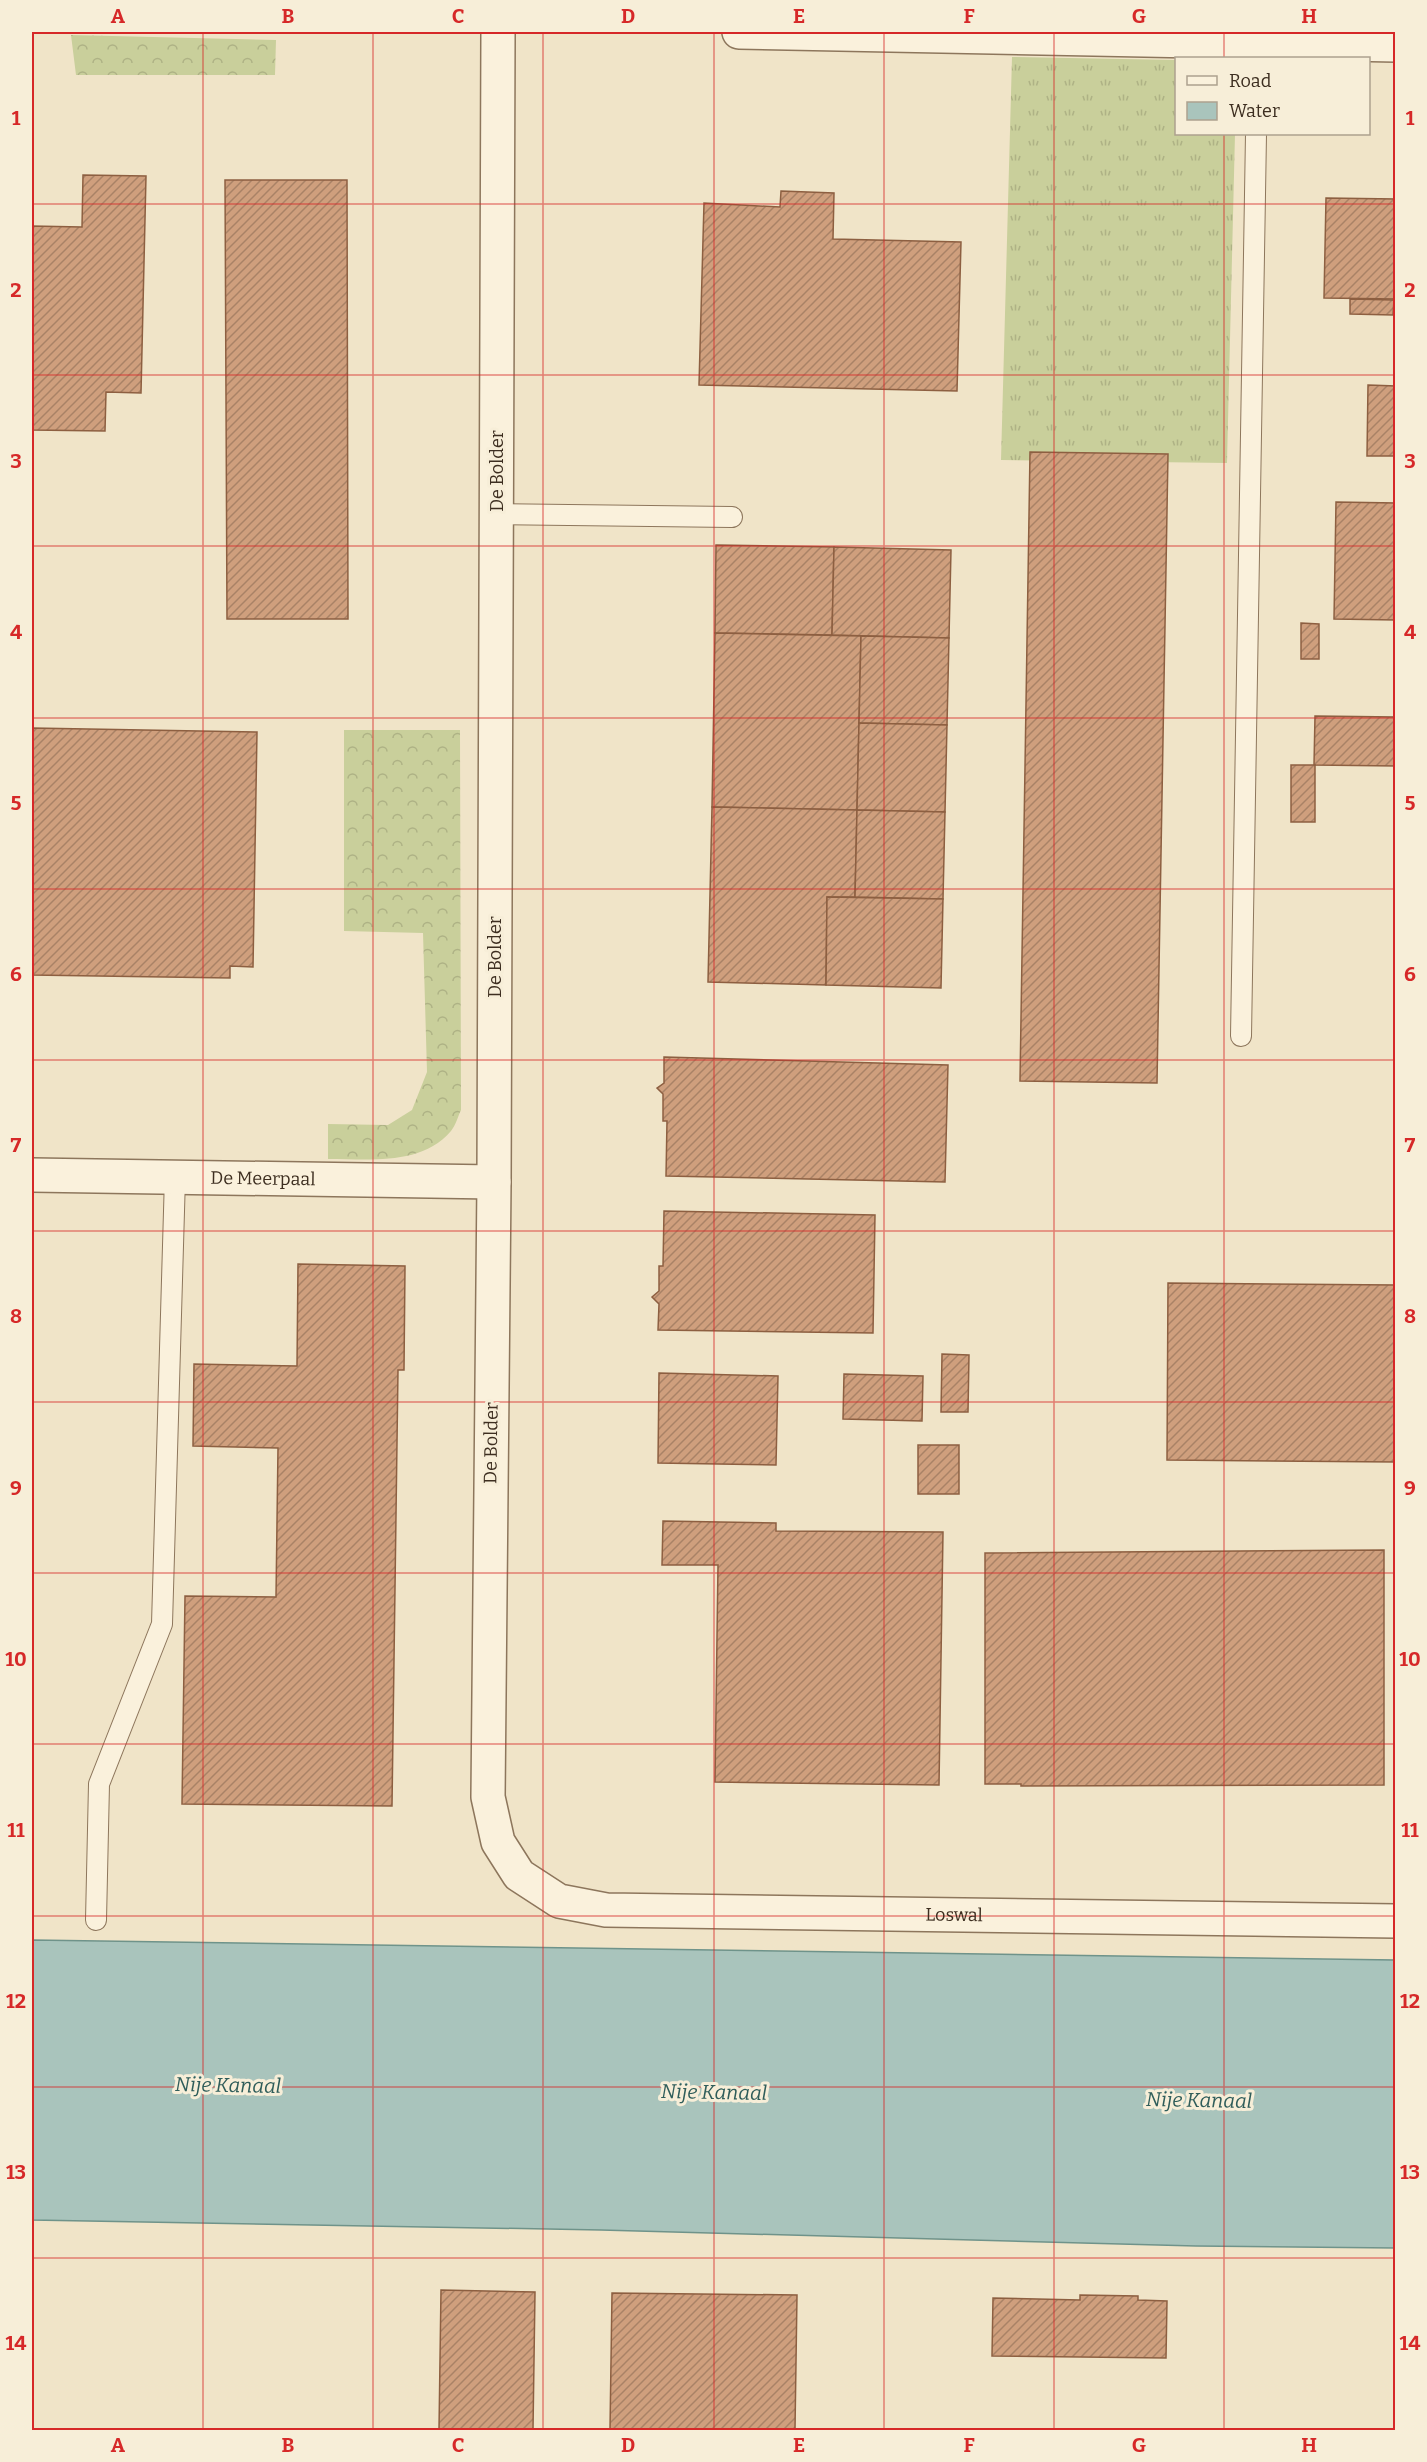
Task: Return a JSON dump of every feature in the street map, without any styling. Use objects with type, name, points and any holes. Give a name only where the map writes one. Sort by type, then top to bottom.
[{"type":"street","name":"De Bolder","points":[[498,32],[494,1182],[488,1797],[498,1842],[519,1875]]},
{"type":"street","points":[[739,32],[1257,50],[1395,45]]},
{"type":"street","name":"De Meerpaal","points":[[32,1175],[494,1182]]},
{"type":"street","name":"Loswal","points":[[519,1875],[559,1901],[606,1910],[1395,1921]]},
{"type":"lane","points":[[1241,1036],[1256,135]]},
{"type":"lane","points":[[496,514],[732,517]]},
{"type":"lane","points":[[96,1920],[99,1784],[162,1624],[175,1177]]},
{"type":"green space","points":[[71,35],[276,40],[275,75],[76,75]]},
{"type":"green space","points":[[1012,57],[1175,60],[1175,135],[1235,135],[1227,463],[1001,460]]},
{"type":"green space","points":[[344,730],[460,730],[461,1110],[453,1129],[439,1142],[425,1150],[394,1158],[328,1159],[328,1124],[388,1125],[412,1110],[427,1072],[423,933],[344,931]]},
{"type":"water","name":"Nije Kanaal","points":[[32,1940],[1395,1960],[1395,2248],[1196,2246],[601,2230],[32,2220]]},
{"type":"building","points":[[83,175],[146,176],[141,393],[106,392],[105,431],[32,430],[32,226],[82,227]]},
{"type":"building","points":[[225,180],[347,180],[348,619],[227,619]]},
{"type":"building","points":[[781,191],[834,193],[833,239],[961,242],[957,391],[699,385],[704,203],[780,207]]},
{"type":"building","points":[[1326,198],[1396,199],[1396,299],[1324,298]]},
{"type":"building","points":[[1350,299],[1394,300],[1393,315],[1350,314]]},
{"type":"building","points":[[1368,385],[1396,386],[1396,456],[1367,456]]},
{"type":"building","points":[[1030,452],[1168,454],[1157,1083],[1020,1081]]},
{"type":"building","points":[[1336,502],[1396,503],[1396,620],[1334,619]]},
{"type":"building","points":[[716,545],[834,547],[832,635],[715,633]]},
{"type":"building","points":[[834,547],[951,550],[949,638],[832,635]]},
{"type":"building","points":[[1301,623],[1319,624],[1319,659],[1301,659]]},
{"type":"building","points":[[715,633],[861,636],[857,810],[712,807]]},
{"type":"building","points":[[861,636],[949,638],[947,725],[859,723]]},
{"type":"building","points":[[1315,716],[1396,717],[1396,766],[1314,765]]},
{"type":"building","points":[[859,723],[947,725],[945,812],[857,810]]},
{"type":"building","points":[[32,728],[257,732],[253,967],[230,966],[230,978],[32,975]]},
{"type":"building","points":[[1291,765],[1315,765],[1315,822],[1291,822]]},
{"type":"building","points":[[712,807],[857,810],[855,897],[827,897],[826,985],[708,982]]},
{"type":"building","points":[[857,810],[945,812],[943,899],[855,897]]},
{"type":"building","points":[[827,897],[943,899],[941,988],[826,985]]},
{"type":"building","points":[[664,1057],[948,1065],[945,1182],[666,1176],[667,1121],[663,1121],[663,1094],[657,1088],[664,1083]]},
{"type":"building","points":[[664,1211],[875,1215],[873,1333],[658,1330],[659,1304],[652,1297],[659,1291],[659,1266],[663,1266]]},
{"type":"building","points":[[298,1264],[405,1266],[404,1370],[398,1370],[392,1806],[182,1804],[185,1596],[276,1597],[278,1448],[193,1446],[194,1364],[297,1366]]},
{"type":"building","points":[[1168,1283],[1396,1285],[1396,1462],[1167,1460]]},
{"type":"building","points":[[942,1354],[969,1355],[968,1412],[941,1412]]},
{"type":"building","points":[[659,1373],[778,1376],[776,1465],[658,1463]]},
{"type":"building","points":[[844,1374],[923,1376],[922,1421],[843,1419]]},
{"type":"building","points":[[918,1445],[959,1445],[959,1494],[918,1494]]},
{"type":"building","points":[[663,1521],[776,1523],[776,1531],[943,1532],[939,1785],[715,1782],[718,1565],[662,1565]]},
{"type":"building","points":[[1384,1550],[1384,1785],[1021,1786],[1021,1784],[985,1784],[985,1553]]},
{"type":"building","points":[[441,2290],[535,2292],[533,2430],[439,2430]]},
{"type":"building","points":[[612,2293],[797,2295],[795,2430],[610,2430]]},
{"type":"building","points":[[1080,2295],[1138,2296],[1138,2300],[1167,2301],[1166,2358],[992,2356],[993,2298],[1080,2300]]}]
